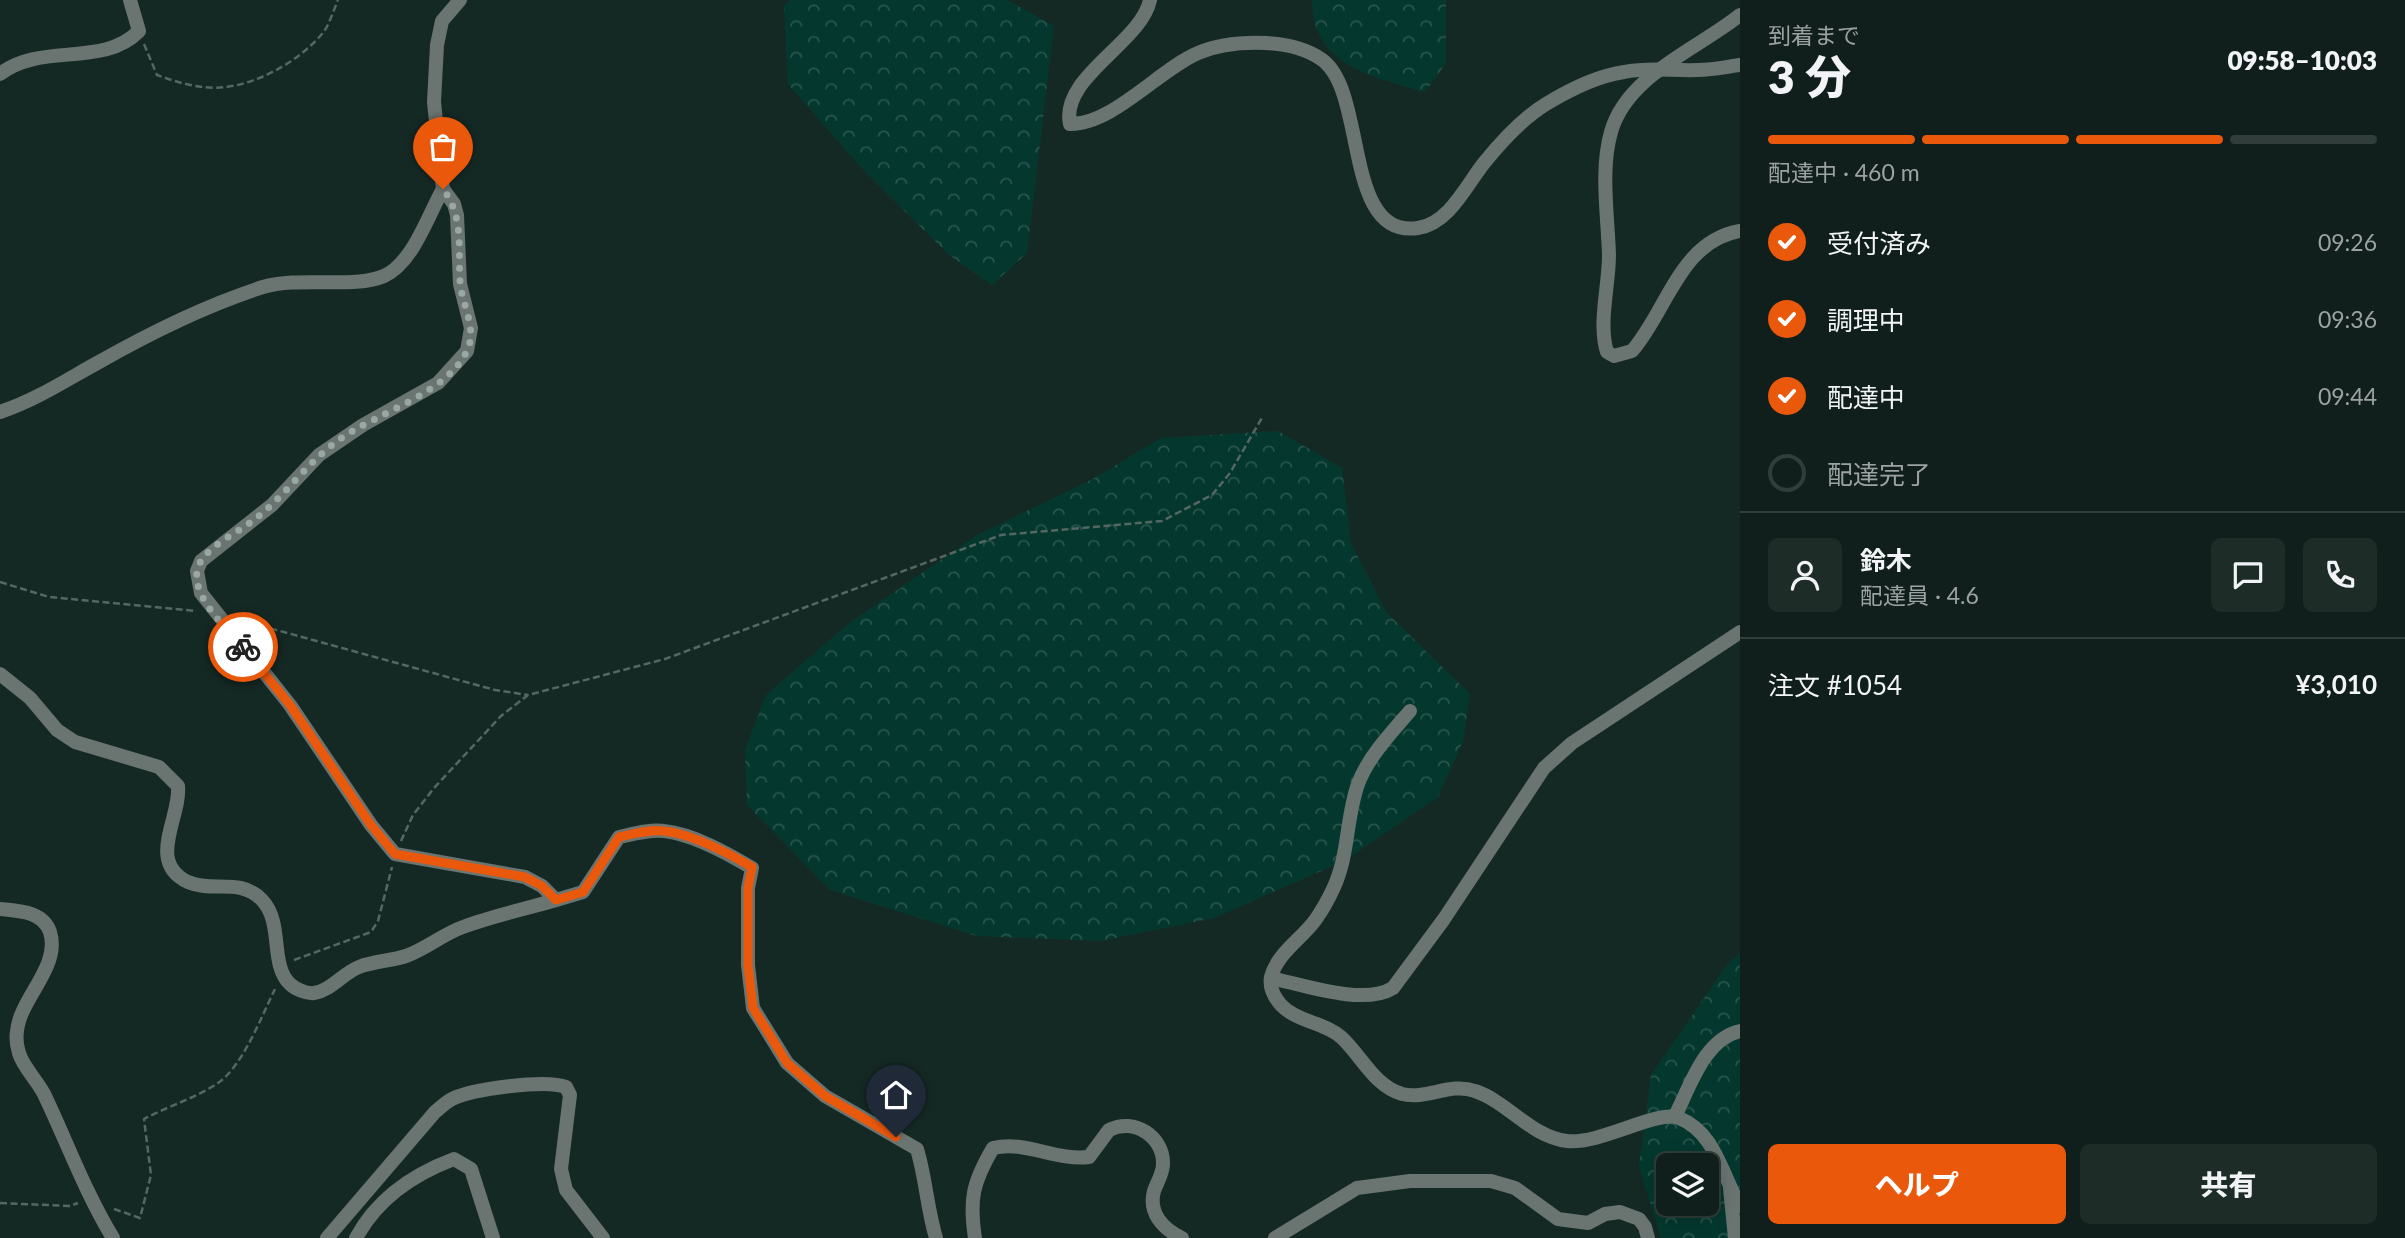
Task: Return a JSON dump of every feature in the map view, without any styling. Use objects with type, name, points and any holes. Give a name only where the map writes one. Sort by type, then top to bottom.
[{"type":"street","points":[[0,74],[31,58],[126,45],[139,31],[131,0]]},
{"type":"street","points":[[460,0],[442,21],[437,45],[434,102],[443,189],[454,204],[457,215],[460,284],[471,328],[467,351],[438,383],[363,425],[319,456],[272,505],[215,547],[201,561],[197,571],[201,593],[214,613],[290,705],[371,825],[395,854],[525,877],[542,886],[556,900]]},
{"type":"street","points":[[1150,0],[1142,21],[1095,68],[1073,99],[1068,113],[1070,124],[1083,124],[1132,97],[1196,54],[1217,47],[1247,42],[1278,44],[1304,50],[1334,69],[1345,92],[1360,171],[1371,200],[1396,227],[1406,230],[1423,228],[1442,216],[1462,195],[1485,162],[1544,105],[1601,77],[1626,71],[1702,71],[1740,65]]},
{"type":"street","points":[[1740,15],[1661,70],[1623,106],[1610,135],[1604,344],[1607,352],[1614,356],[1632,351],[1690,260],[1715,238],[1740,231]]},
{"type":"street","points":[[0,412],[44,394],[163,328],[264,287],[291,281],[365,280],[382,277],[393,270],[408,252],[443,189]]},
{"type":"street","points":[[1271,978],[1357,996],[1384,994],[1393,988],[1444,919],[1544,768],[1572,743],[1740,632]]},
{"type":"street","points":[[0,674],[30,698],[57,730],[75,742],[159,767],[178,786],[180,803],[165,844],[170,865],[186,881],[204,887],[227,884],[247,889],[263,901],[274,921],[282,975],[292,987],[311,994],[327,989],[359,967],[406,956],[461,927],[583,892],[619,837],[664,831],[732,855],[752,867],[748,888],[748,965],[753,1008],[787,1063],[816,1088],[917,1149],[924,1172],[927,1210],[936,1238]]},
{"type":"street","points":[[1410,711],[1375,754],[1358,786],[1345,857],[1316,920],[1278,961],[1271,978],[1272,995],[1284,1008],[1330,1028],[1343,1038],[1373,1074],[1391,1089],[1404,1094],[1461,1087],[1477,1092],[1551,1138],[1568,1141],[1604,1138],[1656,1119],[1675,1116],[1693,1124],[1703,1134],[1740,1206]]},
{"type":"street","points":[[0,909],[29,912],[50,931],[49,960],[19,1016],[16,1035],[19,1053],[42,1090],[90,1200],[113,1238]]},
{"type":"street","points":[[1675,1116],[1704,1058],[1721,1040],[1740,1031]]},
{"type":"street","points":[[327,1238],[435,1112],[453,1098],[517,1085],[555,1082],[566,1087],[570,1095],[561,1169],[566,1190],[603,1238]]},
{"type":"street","points":[[975,1238],[970,1206],[983,1166],[993,1148],[1010,1144],[1056,1157],[1089,1157],[1110,1129],[1130,1125],[1150,1134],[1160,1150],[1163,1164],[1154,1192],[1157,1219],[1169,1232],[1182,1238]]},
{"type":"street","points":[[356,1238],[366,1220],[410,1179],[454,1160],[471,1169],[493,1238]]},
{"type":"street","points":[[1275,1238],[1357,1188],[1410,1181],[1469,1179],[1515,1188],[1558,1219],[1588,1223],[1605,1214],[1628,1214],[1646,1227],[1648,1238]]},
{"type":"street","points":[[1730,1188],[1735,1238]]},
{"type":"path","points":[[139,31],[157,75],[186,85],[226,87],[253,80],[300,54],[325,30],[338,0]]},
{"type":"path","points":[[0,1203],[70,1206],[90,1200],[140,1219],[151,1175],[144,1119],[226,1077],[246,1047],[282,975],[297,957],[371,932],[378,921],[395,854],[413,815],[434,788],[501,716],[528,695],[665,659],[1001,535],[1162,521],[1212,495],[1230,473],[1263,416]]},
{"type":"path","points":[[0,582],[49,597],[214,613]]},
{"type":"path","points":[[240,620],[495,690],[528,695]]},
{"type":"green space","points":[[790,0],[1007,0],[1054,26],[1027,253],[992,285],[949,255],[866,173],[788,84],[784,6]]},
{"type":"green space","points":[[1312,0],[1446,0],[1446,63],[1425,92],[1367,74],[1334,54],[1322,40],[1315,22]]},
{"type":"green space","points":[[1278,431],[1342,468],[1351,543],[1386,612],[1470,694],[1463,741],[1438,797],[1344,861],[1214,918],[1100,941],[977,936],[830,890],[747,805],[745,750],[766,695],[848,624],[977,535],[1091,480],[1161,438]]},
{"type":"green space","points":[[1740,954],[1740,1238],[1661,1238],[1639,1166],[1651,1075],[1727,965]]},
{"type":"way so far","points":[[243,647],[201,593],[197,571],[201,561],[215,547],[272,505],[319,456],[363,425],[438,383],[467,351],[471,328],[460,284],[457,215],[454,204],[443,189]]},
{"type":"route","points":[[243,647],[290,705],[371,825],[395,854],[424,856],[525,877],[542,886],[556,900],[583,892],[619,837],[642,832],[664,831],[732,855],[752,867],[748,888],[748,965],[753,1008],[787,1063],[825,1096],[896,1137]]}]
